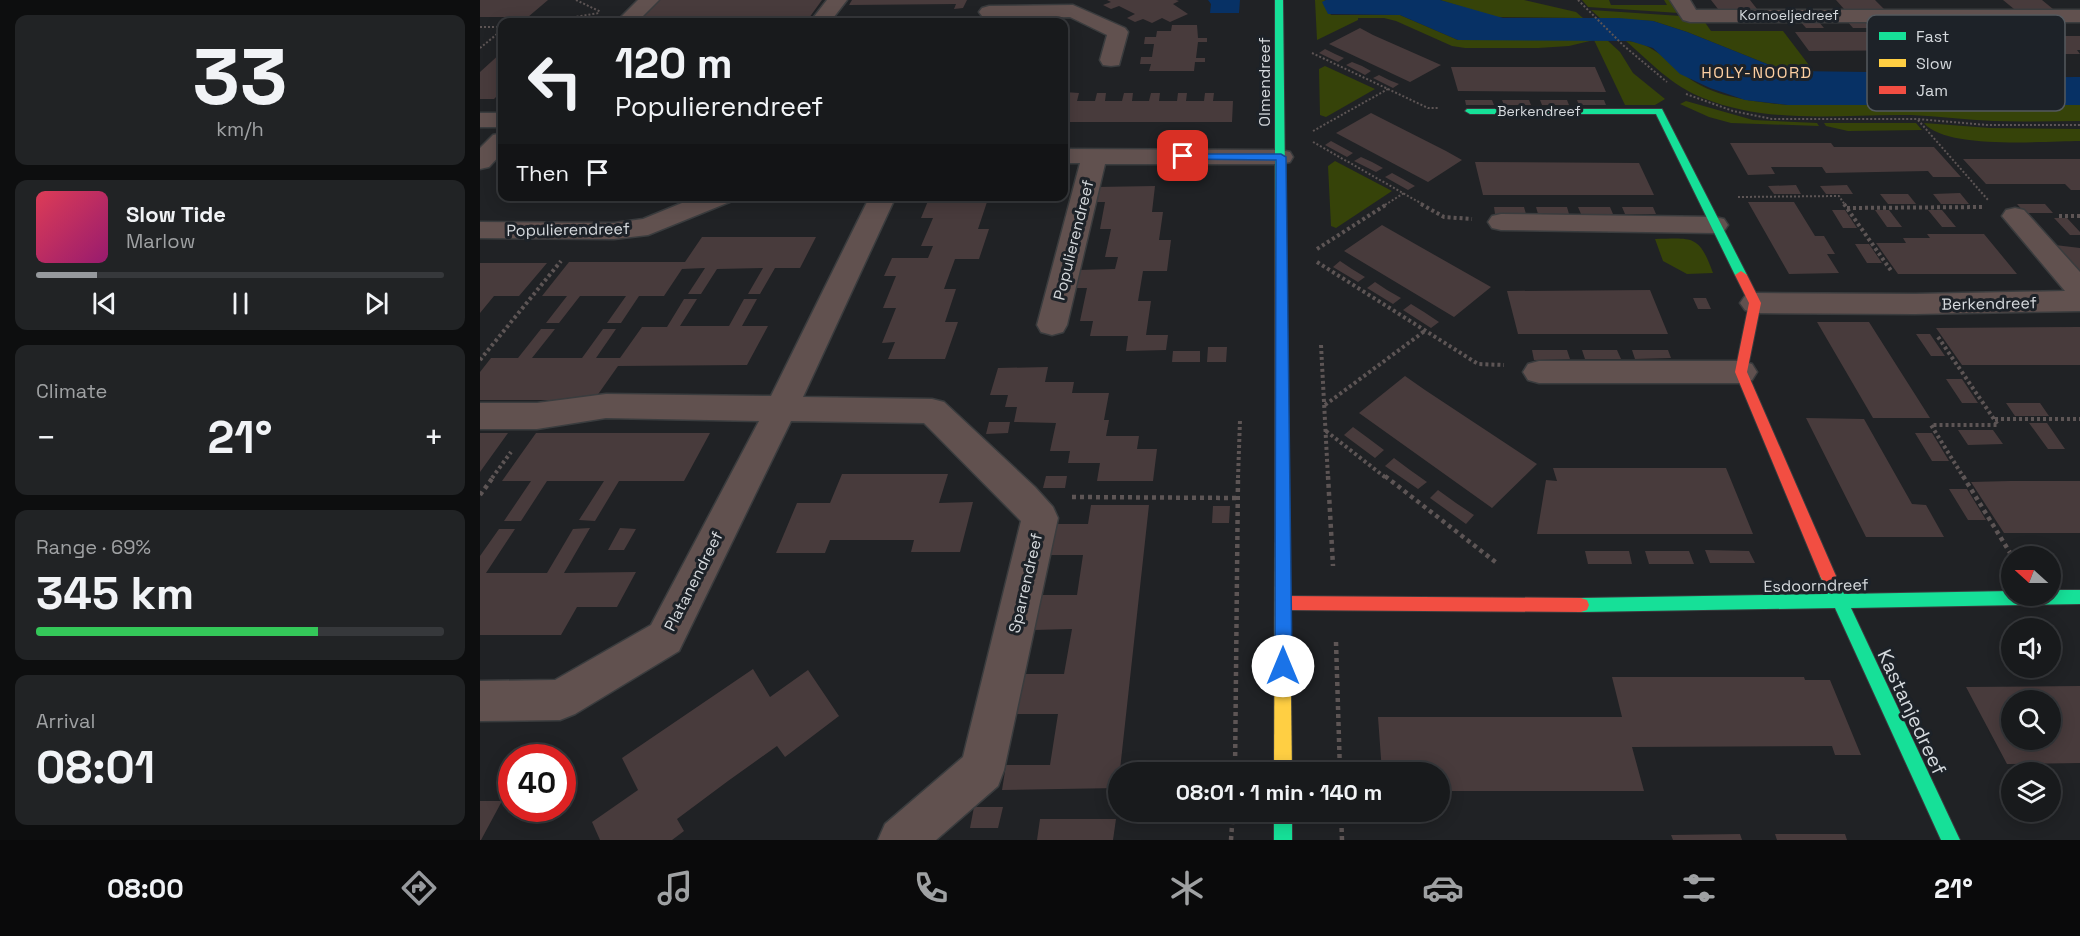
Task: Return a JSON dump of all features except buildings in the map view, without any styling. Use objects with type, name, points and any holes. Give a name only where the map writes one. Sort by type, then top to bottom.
[{"type":"street","points":[[630,18],[649,0]]},
{"type":"street","points":[[823,18],[837,0]]},
{"type":"street","name":"Kornoeljedreef","points":[[1680,0],[1690,16],[1867,15]]},
{"type":"street","points":[[1891,0],[1906,15]]},
{"type":"street","points":[[1986,0],[2004,15]]},
{"type":"street","name":"Olmendreef","points":[[1280,1],[1283,762]]},
{"type":"street","points":[[987,12],[1073,11],[1118,32],[1111,60]]},
{"type":"street","name":"Kornoeljedreef","points":[[1906,15],[2004,15]]},
{"type":"street","name":"Kornoeljedreef","points":[[2065,16],[2080,16]]},
{"type":"street","name":"Berkendreef","points":[[1470,111],[1659,111],[1755,303],[1915,304],[2080,301]]},
{"type":"street","points":[[480,120],[498,120]]},
{"type":"street","points":[[480,162],[498,144]]},
{"type":"street","name":"Populierendreef","points":[[1068,156],[1281,157]]},
{"type":"street","name":"Populierendreef","points":[[1052,325],[1094,156]]},
{"type":"street","name":"Populierendreef","points":[[480,230],[614,231],[648,227],[711,201]]},
{"type":"street","name":"Platanendreef","points":[[480,701],[560,700],[665,638],[781,409],[882,201]]},
{"type":"street","points":[[2005,211],[2080,290]]},
{"type":"street","points":[[1501,222],[1715,225]]},
{"type":"street","points":[[1755,303],[1741,372],[1838,601]]},
{"type":"street","points":[[1539,372],[1741,372]]},
{"type":"street","points":[[480,416],[537,416],[606,406],[781,409]]},
{"type":"street","name":"Sparrendreef","points":[[781,409],[932,411],[1022,497],[1040,518],[982,770],[901,840]]},
{"type":"street","name":"Esdoorndreef","points":[[1284,603],[1552,606],[2080,597]]},
{"type":"street","name":"Kastanjedreef","points":[[1838,601],[1950,840]]},
{"type":"street","points":[[1283,822],[1283,840]]},
{"type":"path","points":[[567,18],[601,12],[576,0]]},
{"type":"path","points":[[1578,0],[1624,46],[1674,87]]},
{"type":"path","points":[[480,27],[498,28]]},
{"type":"path","points":[[480,48],[498,32]]},
{"type":"path","points":[[1306,50],[1428,108],[1461,108],[1470,111]]},
{"type":"path","points":[[1310,132],[1388,89]]},
{"type":"path","points":[[1682,92],[1716,106],[1772,119],[1917,119],[1987,125],[2080,125]]},
{"type":"path","points":[[1917,119],[2005,211]]},
{"type":"path","points":[[1310,140],[1444,217],[1501,222]]},
{"type":"path","points":[[1316,250],[1404,193]]},
{"type":"path","points":[[1701,197],[1839,196],[1998,424],[1931,425],[2006,546]]},
{"type":"path","points":[[1847,207],[2005,211]]},
{"type":"path","points":[[480,360],[587,230]]},
{"type":"path","points":[[1316,262],[1478,364],[1519,365],[1539,372]]},
{"type":"path","points":[[1324,405],[1426,330]]},
{"type":"path","points":[[480,495],[537,416]]},
{"type":"path","points":[[1994,418],[2080,419]]},
{"type":"path","points":[[1326,430],[1505,569]]},
{"type":"path","points":[[1022,497],[1237,498]]},
{"type":"path","points":[[1335,604],[1340,762]]},
{"type":"path","points":[[1231,840],[1232,822]]},
{"type":"path","points":[[1341,822],[1342,840]]},
{"type":"green space","points":[[1315,0],[1326,0],[1324,1],[1331,15],[1400,15],[1458,40],[1594,40],[1569,46],[1538,48],[1465,48],[1452,46],[1396,21],[1384,18],[1358,18],[1317,40]]},
{"type":"green space","points":[[1440,0],[1524,0],[1576,12],[1583,18],[1495,17]]},
{"type":"green space","points":[[1582,0],[1609,0],[1611,5],[1667,5],[1664,0],[1671,0],[1679,13],[1588,7]]},
{"type":"green space","points":[[1591,10],[1681,16],[1684,21],[1704,21],[1711,31],[1783,31],[1815,73],[1772,66],[1653,21],[1601,19]]},
{"type":"green space","points":[[1594,40],[1607,40],[1620,52],[1633,73],[1665,99],[1655,105],[1625,105]]},
{"type":"green space","points":[[1626,41],[1636,42],[1654,50],[1703,87],[1751,101],[1788,105],[1867,105],[1867,111],[2065,111],[2065,105],[2080,105],[2080,121],[1993,121],[1911,115],[1779,115],[1754,112],[1703,98],[1681,87]]},
{"type":"green space","points":[[1325,66],[1375,89],[1326,117],[1320,115],[1319,69]]},
{"type":"green space","points":[[1686,101],[1753,120],[1817,123],[1819,126],[1731,123],[1709,117],[1680,104]]},
{"type":"green space","points":[[1824,123],[1916,123],[1922,130],[1848,131],[1826,126]]},
{"type":"green space","points":[[1924,123],[1990,128],[2080,129],[2080,141],[1974,141],[1936,132]]},
{"type":"green space","points":[[1335,161],[1392,191],[1336,228],[1331,226],[1328,166]]},
{"type":"green space","points":[[1655,239],[1693,241],[1704,252],[1713,273],[1687,274],[1663,261]]},
{"type":"water","points":[[1208,0],[1240,0],[1239,13],[1210,13],[1211,4]]},
{"type":"water","points":[[1326,0],[1440,0],[1503,18],[1619,18],[1653,21],[1772,66],[1796,71],[1867,72],[1867,105],[1788,105],[1745,100],[1710,88],[1680,74],[1653,48],[1630,41],[1458,40],[1400,15],[1328,14],[1322,2]]},
{"type":"water","points":[[2065,77],[2080,77],[2080,105],[2065,105]]},
{"type":"traffic: fast","points":[[1279,0],[1282,535]]},
{"type":"traffic: fast","points":[[1470,111],[1659,111],[1741,275]]},
{"type":"traffic: fast","points":[[1828,576],[1951,840]]},
{"type":"traffic: fast","points":[[1581,605],[2080,597]]},
{"type":"traffic: fast","points":[[1283,822],[1283,840]]},
{"type":"traffic: slow","points":[[1282,535],[1283,762]]},
{"type":"traffic: jam","points":[[1741,275],[1755,303],[1741,372],[1828,576]]},
{"type":"traffic: jam","points":[[1284,603],[1581,605]]},
{"type":"district","name":"HOLY-NOORD","points":[[1757,72]]},
{"type":"route","points":[[1183,156],[1281,157],[1283,666]]}]
